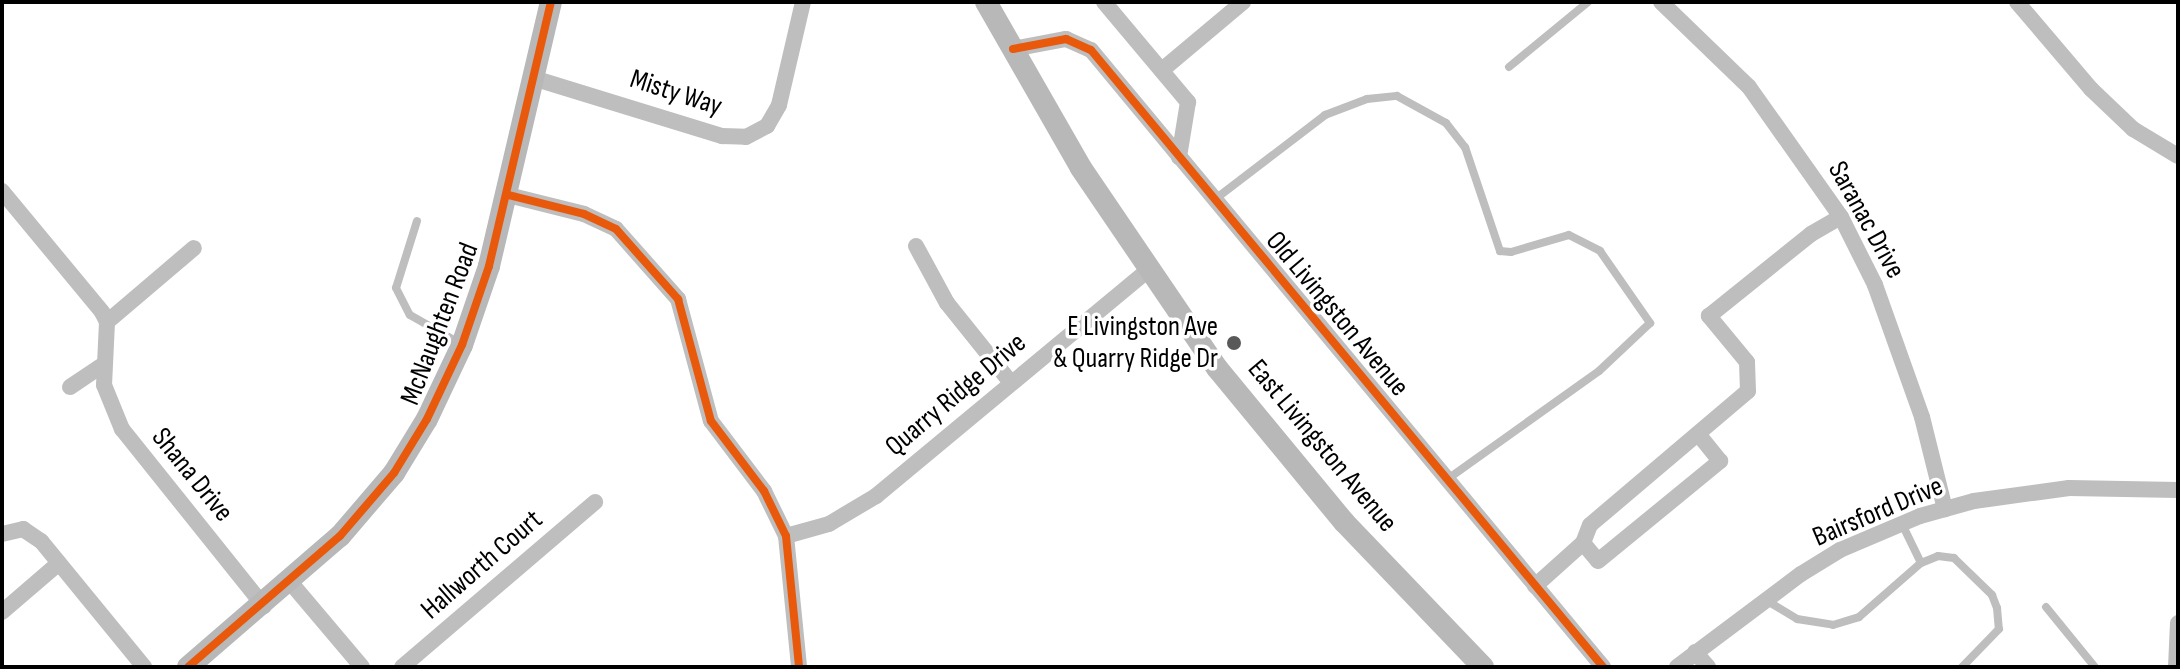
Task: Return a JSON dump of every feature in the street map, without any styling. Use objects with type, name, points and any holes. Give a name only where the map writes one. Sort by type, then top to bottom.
[{"type":"main road","name":"McNaughten Road","points":[[188,667],[291,583],[340,536],[394,473],[427,419],[462,345],[508,195],[551,2]]},
{"type":"main road","name":"East Livingston Avenue","points":[[986,2],[1147,271],[1282,450],[1483,667]]},
{"type":"street","name":"Misty Way","points":[[533,78],[722,136],[746,137],[767,126],[779,105],[803,2]]},
{"type":"street","points":[[1104,2],[1188,102],[1179,157]]},
{"type":"street","points":[[1162,70],[1243,2]]},
{"type":"street","name":"Saranac Drive","points":[[1661,2],[1749,87],[1841,217],[1875,285],[1922,417],[1945,509]]},
{"type":"street","points":[[2017,2],[2107,105],[2178,156]]},
{"type":"street","name":"Old Livingston Avenue","points":[[1013,49],[1066,39],[1084,44],[1603,667]]},
{"type":"street","points":[[2,191],[107,322],[194,248]]},
{"type":"street","points":[[508,195],[600,220],[652,264],[684,311],[696,377],[711,421],[764,491],[786,536],[799,667]]},
{"type":"street","points":[[1535,586],[1583,543],[1590,525],[1748,391],[1747,362],[1709,316],[1811,234],[1841,217]]},
{"type":"street","points":[[916,246],[947,303],[1011,383]]},
{"type":"street","name":"Quarry Ridge Drive","points":[[786,536],[854,512],[1147,271]]},
{"type":"street","name":"Shana Drive","points":[[107,322],[101,366],[109,403],[122,429],[264,606]]},
{"type":"street","points":[[70,387],[101,366]]},
{"type":"street","points":[[1583,543],[1598,561],[1720,461],[1698,434]]},
{"type":"street","name":"Bairsford Drive","points":[[1677,667],[1763,599],[1840,550],[1902,524],[1945,509],[2069,488],[2178,490]]},
{"type":"street","name":"Hallworth Court","points":[[402,667],[595,502]]},
{"type":"street","points":[[2,534],[23,529],[59,563],[144,667]]},
{"type":"street","points":[[2,612],[59,563]]},
{"type":"street","points":[[291,583],[362,667]]},
{"type":"street","points":[[2176,667],[2178,623]]},
{"type":"street","points":[[1695,652],[1708,667]]},
{"type":"lane","points":[[1509,67],[1588,2]]},
{"type":"lane","points":[[1214,200],[1325,115],[1367,99],[1397,96],[1446,123],[1465,147],[1500,251],[1569,235],[1600,251],[1650,323],[1599,371],[1446,480]]},
{"type":"lane","points":[[417,221],[396,288],[410,315],[462,345]]},
{"type":"lane","points":[[1902,524],[1921,563]]},
{"type":"lane","points":[[1763,599],[1797,619],[1833,625],[1859,617],[1921,563],[1938,556],[1961,562],[1992,595],[2001,618],[1990,643],[1962,667]]},
{"type":"lane","points":[[2046,607],[2095,667]]},
{"type":"cycle path","points":[[188,667],[340,536],[394,473],[427,419],[462,345],[489,266],[551,2]]},
{"type":"cycle path","points":[[1013,49],[1066,39],[1091,50],[1603,667]]},
{"type":"cycle path","points":[[508,195],[584,214],[616,229],[678,299],[711,421],[764,491],[786,536],[799,667]]},
{"type":"place","name":"E Livingston Ave & Quarry Ridge Dr","points":[[1234,343]]}]
